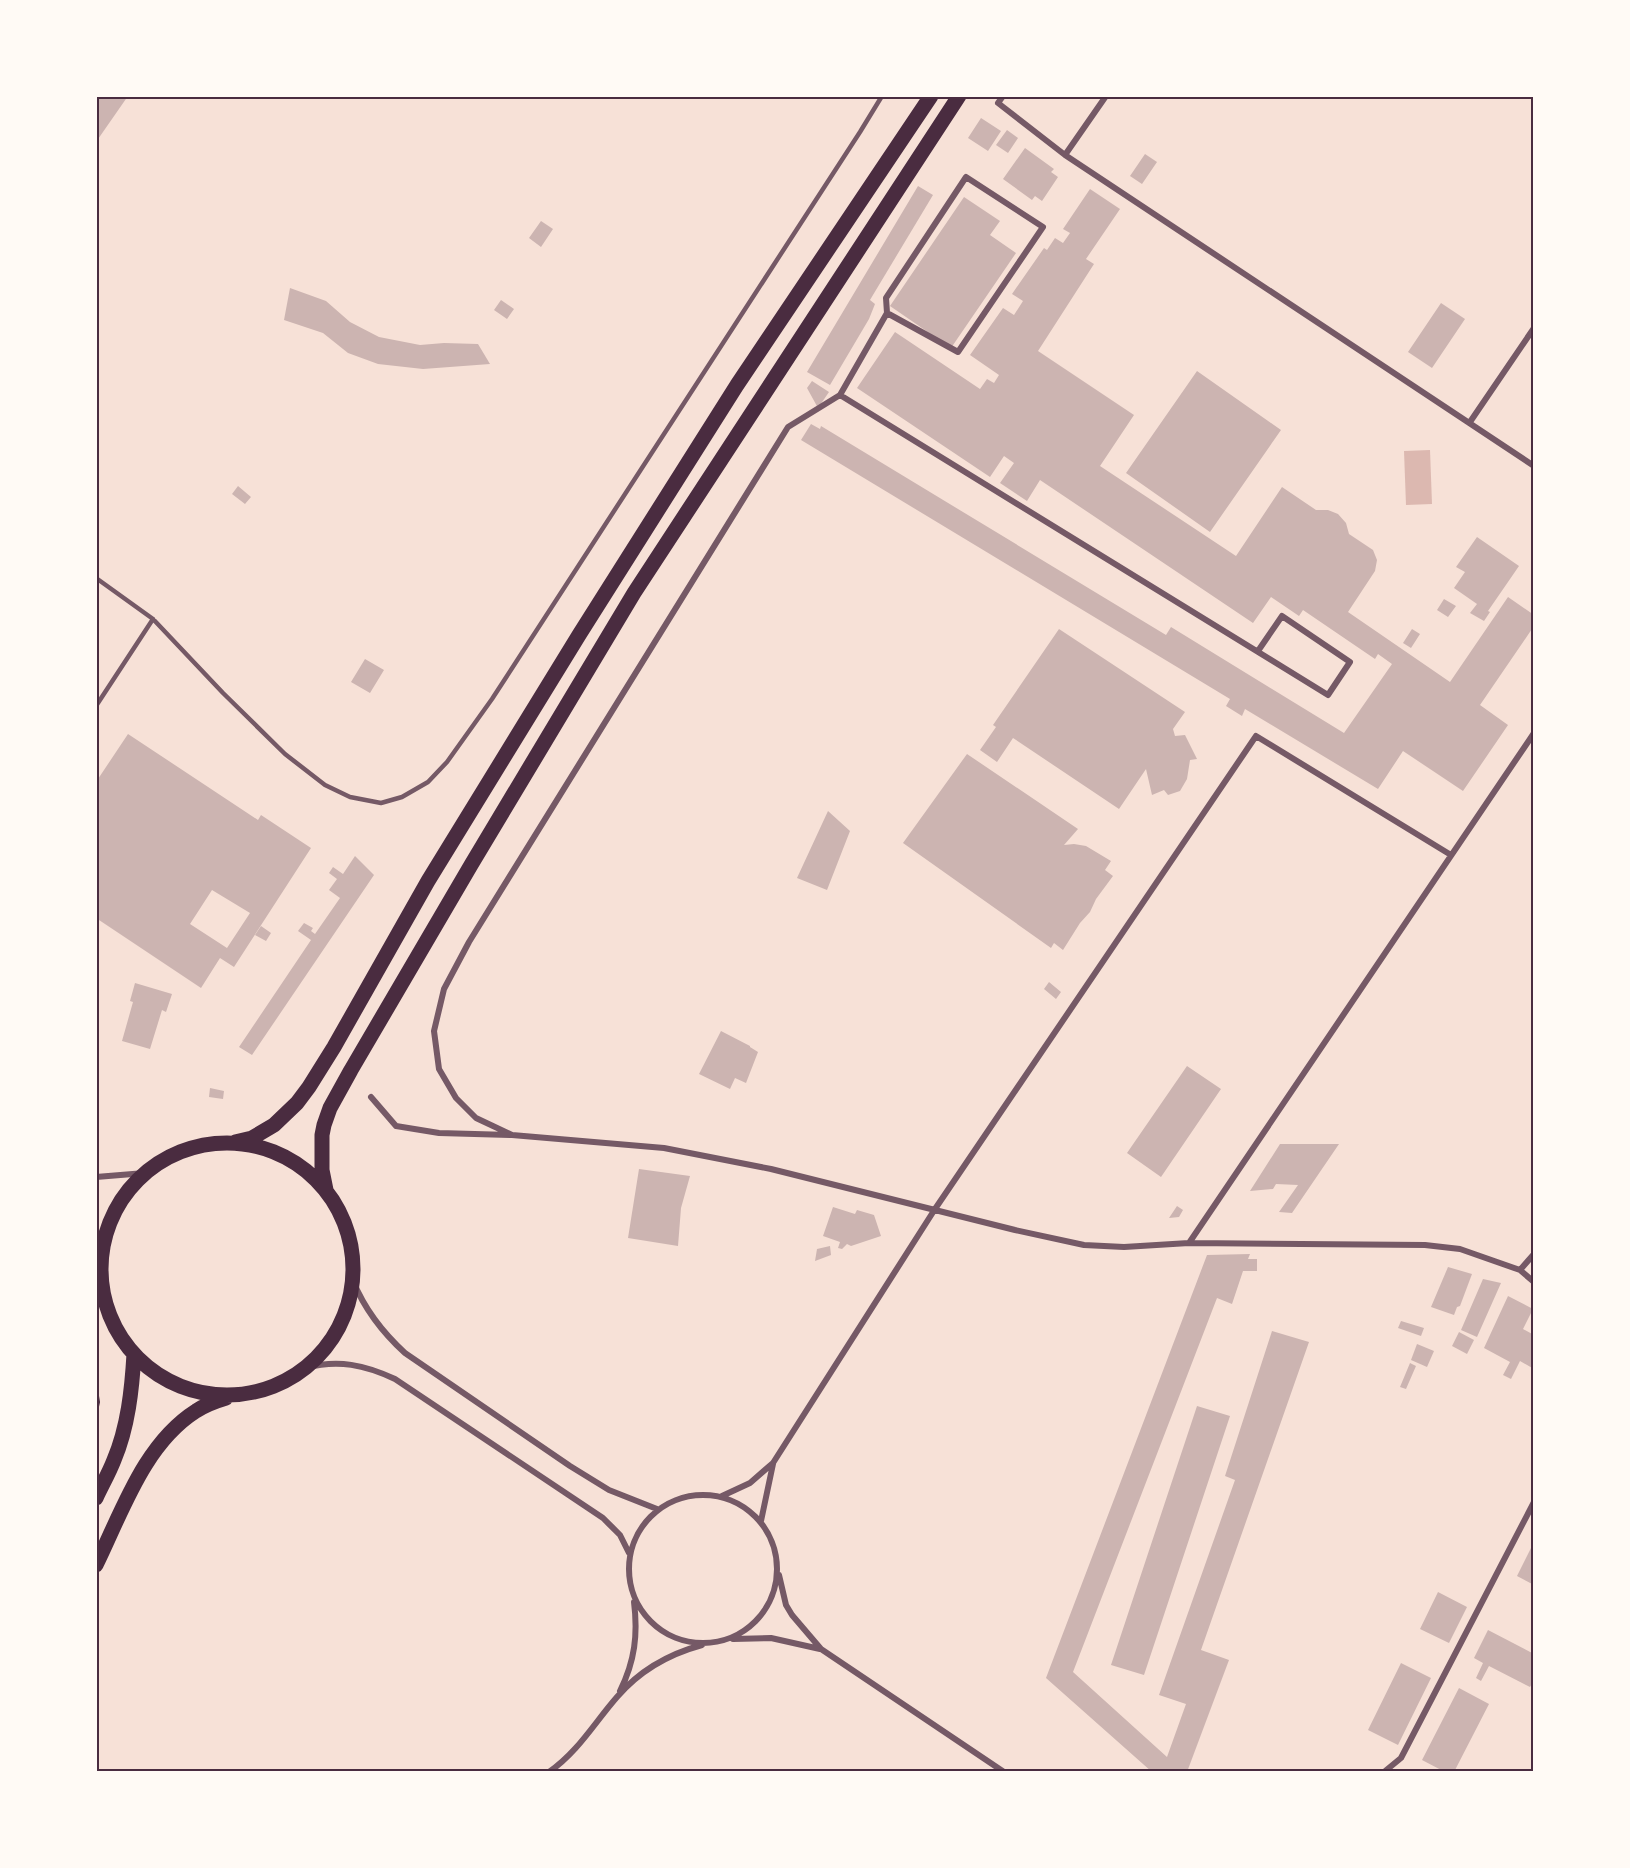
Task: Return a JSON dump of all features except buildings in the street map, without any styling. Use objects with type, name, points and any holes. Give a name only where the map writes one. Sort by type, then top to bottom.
[{"type":"main road","points":[[232,1396],[205,1394],[178,1386],[154,1373],[134,1354],[116,1330],[105,1301],[98,1266],[112,1217],[126,1193],[145,1173],[165,1158],[187,1148],[252,1138],[285,1116],[309,1088],[428,881],[585,625],[737,385],[931,96]]},
{"type":"main road","points":[[326,1190],[321,1161],[324,1125],[330,1108],[357,1060],[634,593],[959,96]]},
{"type":"main road","points":[[96,1565],[142,1472],[173,1430],[197,1410],[232,1396],[259,1391],[284,1382],[306,1368],[324,1350],[338,1329],[348,1306],[353,1281],[352,1248],[343,1217],[326,1190],[308,1171],[286,1156],[261,1147],[235,1142]]},
{"type":"main road","points":[[96,1498],[115,1459],[120,1443],[130,1398],[134,1354]]},
{"type":"street","points":[[1003,96],[998,103],[1065,155],[1534,466]]},
{"type":"street","points":[[1065,155],[1106,96]]},
{"type":"street","points":[[512,1135],[476,1118],[456,1098],[439,1069],[434,1031],[444,989],[475,933],[788,427],[840,395],[887,314],[886,298],[966,177],[1043,227],[958,352],[887,314]]},
{"type":"street","points":[[1470,422],[1534,328]]},
{"type":"street","points":[[840,395],[1328,695],[1350,662],[1282,616],[1257,651]]},
{"type":"street","points":[[1189,1243],[1534,733]]},
{"type":"street","points":[[722,1496],[750,1483],[773,1463],[935,1209],[1256,736],[1451,855]]},
{"type":"street","points":[[371,1097],[396,1126],[439,1134],[512,1135],[664,1148],[771,1169],[1084,1245],[1124,1247],[1189,1243],[1425,1245],[1460,1249],[1520,1270],[1534,1282]]},
{"type":"street","points":[[96,1177],[145,1173]]},
{"type":"street","points":[[1520,1270],[1534,1254]]},
{"type":"street","points":[[353,1281],[370,1315],[391,1341],[405,1353],[599,1484],[635,1502],[657,1509]]},
{"type":"street","points":[[306,1368],[321,1364],[349,1364],[364,1366],[395,1379],[603,1518],[620,1535],[629,1553]]},
{"type":"street","points":[[761,1521],[773,1463]]},
{"type":"street","points":[[617,1697],[627,1677],[636,1639],[633,1597],[628,1576],[629,1553],[635,1537],[644,1522],[657,1509],[677,1498],[699,1494],[722,1496],[743,1506],[761,1521],[773,1541],[786,1605],[820,1649],[1004,1772]]},
{"type":"street","points":[[1384,1772],[1401,1758],[1534,1502]]},
{"type":"street","points":[[730,1639],[750,1627],[766,1609],[776,1587],[778,1564]]},
{"type":"street","points":[[633,1597],[644,1616],[661,1631],[682,1641],[706,1644]]},
{"type":"street","points":[[549,1772],[569,1755],[634,1680],[666,1657],[730,1639],[765,1638],[820,1649]]},
{"type":"lane","points":[[96,578],[153,619],[285,754],[325,785],[350,797],[381,803],[402,797],[428,782],[447,762],[492,699],[882,96]]},
{"type":"lane","points":[[96,706],[153,619]]},
{"type":"path","points":[[96,1390],[98,1402],[96,1411]]},
{"type":"shaded area","points":[[1430,450],[1432,504],[1406,505],[1404,451]]}]
